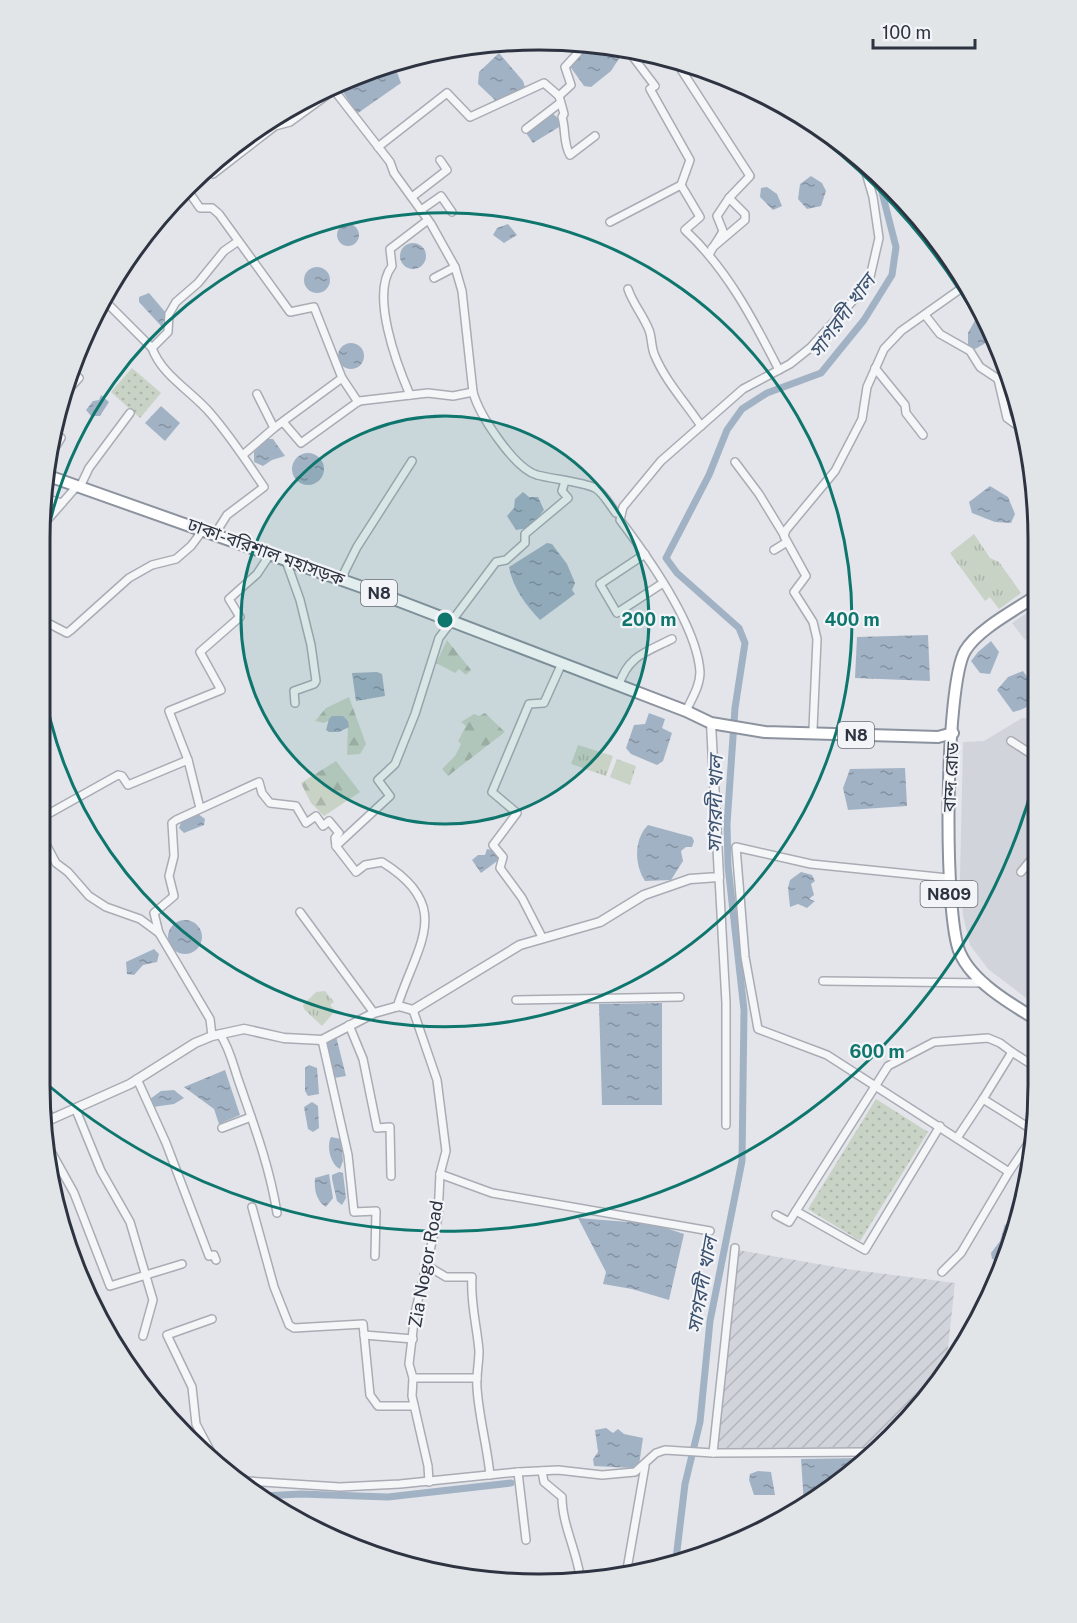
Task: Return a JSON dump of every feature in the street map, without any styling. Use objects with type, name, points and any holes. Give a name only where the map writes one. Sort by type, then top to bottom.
[{"type":"highway","name":"ঢাকা-বরিশাল মহাসড়ক","points":[[54,478],[285,558],[619,685],[711,723]]},
{"type":"highway","points":[[953,733],[957,676],[967,648],[999,621],[1028,601]]},
{"type":"highway","name":"N8","points":[[711,723],[765,732],[938,737],[953,733]]},
{"type":"highway","name":"N8","points":[[759,730],[766,728],[953,733]]},
{"type":"highway","name":"বান্দ রোড","points":[[953,733],[948,878],[954,934],[965,963],[986,983],[1028,1014]]},
{"type":"highway","name":"বান্দ রোড","points":[[953,733],[954,879],[963,947],[992,980],[1028,1006]]},
{"type":"street","points":[[526,129],[560,100],[571,85],[565,67],[579,52]]},
{"type":"street","points":[[610,222],[681,185],[690,160],[650,89],[655,86],[635,59]]},
{"type":"street","points":[[682,71],[750,176],[729,198],[717,216],[723,231],[711,250]]},
{"type":"street","points":[[378,147],[447,93],[470,117],[544,83],[560,100],[566,132],[565,147],[570,155],[595,136]]},
{"type":"street","points":[[338,93],[428,220],[455,267],[462,291],[473,392],[476,404],[491,428],[522,467],[534,474],[595,488],[616,513],[621,514]]},
{"type":"street","points":[[278,125],[290,122],[309,107]]},
{"type":"street","points":[[213,174],[268,131]]},
{"type":"street","points":[[412,197],[447,170],[440,160]]},
{"type":"street","points":[[686,711],[698,685],[698,662],[686,625],[663,583],[620,520],[623,507],[652,469],[743,389],[779,370],[820,338],[860,292],[870,277],[879,238],[873,197],[867,177]]},
{"type":"street","points":[[681,185],[700,217],[685,230],[711,250],[748,311],[779,370]]},
{"type":"street","points":[[191,195],[200,208],[212,208],[219,214],[237,242],[290,312],[314,307],[342,378],[358,402]]},
{"type":"street","points":[[421,210],[441,196],[452,212]]},
{"type":"street","points":[[711,250],[745,220],[745,214],[729,198]]},
{"type":"street","points":[[410,395],[390,337],[383,302],[385,274],[392,266],[390,249],[428,220]]},
{"type":"street","points":[[152,348],[168,332],[169,314],[176,302],[198,283],[224,251],[237,242]]},
{"type":"street","points":[[434,278],[455,267]]},
{"type":"street","points":[[628,289],[632,302],[650,331],[650,340],[659,365],[702,426]]},
{"type":"street","points":[[774,550],[786,538],[835,471],[862,419],[867,387],[890,343],[901,331],[959,290]]},
{"type":"street","points":[[109,305],[152,348],[156,360],[210,412],[244,454],[264,487],[227,515],[215,534]]},
{"type":"street","points":[[925,315],[940,334],[970,351],[980,367],[998,379],[1007,418],[1013,423]]},
{"type":"street","points":[[875,368],[905,405],[906,413],[923,435]]},
{"type":"street","points":[[74,384],[79,378]]},
{"type":"street","points":[[244,454],[274,428],[342,378]]},
{"type":"street","points":[[283,422],[301,443],[358,402],[428,393],[453,396],[473,392]]},
{"type":"street","points":[[257,394],[274,428]]},
{"type":"street","points":[[51,516],[79,486],[89,468],[130,413]]},
{"type":"street","points":[[340,579],[357,547],[412,461]]},
{"type":"street","points":[[735,462],[759,494],[806,576],[794,592],[813,621],[817,639],[813,729]]},
{"type":"street","points":[[336,846],[390,796],[378,780],[395,764],[415,714],[430,661],[439,638],[450,620],[496,562],[506,560],[525,543],[525,534],[568,498],[562,491],[565,481]]},
{"type":"street","points":[[52,500],[62,503]]},
{"type":"street","points":[[50,624],[67,633],[129,579],[152,565],[176,559],[204,530]]},
{"type":"street","points":[[200,808],[188,760],[170,711],[221,690],[200,652],[240,617],[229,599],[257,574],[271,553]]},
{"type":"street","points":[[645,554],[600,584],[607,599],[617,613],[663,583]]},
{"type":"street","points":[[285,558],[300,600],[311,645],[316,681],[314,684],[294,691],[295,703]]},
{"type":"street","points":[[619,685],[624,668],[642,654],[672,639]]},
{"type":"street","points":[[542,938],[522,898],[500,868],[503,857],[493,845],[517,813],[492,792],[529,704],[544,703],[562,663]]},
{"type":"street","points":[[711,723],[726,1003],[726,1125]]},
{"type":"street","points":[[1011,741],[1028,752]]},
{"type":"street","points":[[50,813],[118,775],[122,776],[128,785],[188,760]]},
{"type":"street","points":[[159,933],[154,913],[174,896],[169,876],[174,856],[172,823],[259,782],[262,793],[270,803],[296,806],[306,823],[316,816],[323,826],[329,821],[339,833],[335,838],[336,846],[356,872],[365,865],[382,862],[399,872],[422,900],[426,910],[422,942],[408,973],[397,1007]]},
{"type":"street","points":[[948,878],[811,864],[736,847],[745,957],[758,1029],[826,1055],[1009,1172]]},
{"type":"street","points":[[50,851],[56,862],[89,896],[106,907],[140,920],[159,933],[174,953],[210,1018],[216,1035],[227,1045],[272,1183],[277,1213]]},
{"type":"street","points":[[1021,873],[1028,864]]},
{"type":"street","points":[[51,1120],[137,1079],[195,1043],[216,1035],[244,1029],[284,1038],[322,1041],[374,1013],[397,1007],[413,1010],[520,945],[600,922],[644,895],[690,879],[718,877]]},
{"type":"street","points":[[300,912],[374,1013]]},
{"type":"street","points":[[823,981],[986,983]]},
{"type":"street","points":[[516,1000],[680,997]]},
{"type":"street","name":"Zia Nogor Road","points":[[413,1010],[437,1080],[446,1150],[440,1174],[438,1217],[415,1313],[410,1364],[414,1406],[428,1466],[429,1482]]},
{"type":"street","points":[[349,1025],[363,1059],[377,1128],[390,1127],[391,1176]]},
{"type":"street","points":[[776,1215],[789,1222],[888,1066],[934,1042],[988,1038],[1000,1043],[1028,1062]]},
{"type":"street","points":[[322,1041],[348,1155],[354,1212],[376,1211],[375,1256]]},
{"type":"street","points":[[957,1138],[1012,1052]]},
{"type":"street","points":[[137,1079],[166,1143],[209,1256],[214,1255],[216,1260]]},
{"type":"street","points":[[983,1099],[1025,1127]]},
{"type":"street","points":[[76,1110],[101,1171],[130,1222],[146,1275],[153,1300],[142,1336]]},
{"type":"street","points":[[222,1128],[251,1117]]},
{"type":"street","points":[[796,1211],[865,1250],[940,1126]]},
{"type":"street","points":[[942,1272],[961,1252],[1023,1151]]},
{"type":"street","points":[[56,1159],[74,1193],[110,1286],[182,1264]]},
{"type":"street","points":[[440,1174],[492,1193],[710,1231]]},
{"type":"street","points":[[252,1208],[273,1287],[289,1325],[294,1328],[363,1324],[370,1395],[378,1406],[414,1406]]},
{"type":"street","points":[[710,1452],[735,1248]]},
{"type":"street","points":[[426,1265],[446,1277],[471,1277],[471,1296],[479,1352],[477,1378],[482,1438],[486,1447],[490,1475]]},
{"type":"street","points":[[205,1442],[196,1424],[192,1387],[166,1335],[212,1319]]},
{"type":"street","points":[[364,1335],[413,1339]]},
{"type":"street","points":[[413,1378],[477,1378]]},
{"type":"street","points":[[254,1481],[340,1487],[429,1482],[518,1472],[542,1471],[602,1475],[635,1472],[645,1466],[656,1453],[677,1450],[861,1452]]},
{"type":"street","points":[[628,1565],[645,1466]]},
{"type":"street","points":[[542,1471],[544,1482],[562,1497],[565,1522],[577,1556],[579,1571]]},
{"type":"street","points":[[518,1472],[526,1540]]},
{"type":"shaded area","points":[[1028,612],[1028,638],[1025,640],[1012,623]]},
{"type":"shaded area","points":[[1022,718],[1028,718],[1028,999],[988,969],[970,945],[963,916],[960,879],[963,742],[984,741]]},
{"type":"shaded area","points":[[738,1250],[847,1269],[955,1283],[948,1352],[906,1407],[866,1447],[714,1448]]},
{"type":"green space","points":[[132,368],[161,393],[140,418],[111,392]]},
{"type":"green space","points":[[974,534],[990,558],[999,562],[1021,593],[999,609],[990,597],[985,601],[950,553]]},
{"type":"green space","points":[[447,640],[471,670],[466,675],[459,669],[455,673],[436,663]]},
{"type":"green space","points":[[349,697],[366,744],[360,754],[347,755],[348,723],[337,717],[324,723],[315,721],[326,708]]},
{"type":"green space","points":[[485,713],[505,732],[448,776],[442,769],[455,756],[461,744],[458,741],[466,726],[461,722],[474,714],[479,716]]},
{"type":"green space","points":[[578,745],[613,756],[606,776],[571,764]]},
{"type":"green space","points":[[617,759],[636,766],[630,785],[610,777]]},
{"type":"green space","points":[[336,761],[360,792],[324,816],[311,803],[301,783]]},
{"type":"green space","points":[[325,991],[334,1002],[330,1005],[335,1011],[322,1026],[304,1009],[303,1005],[316,992]]},
{"type":"green space","points":[[876,1099],[928,1132],[860,1241],[808,1209]]},
{"type":"water","points":[[583,52],[620,57],[611,71],[591,87],[584,86],[569,65]]},
{"type":"water","points":[[499,53],[523,81],[526,90],[497,102],[478,84],[479,72]]},
{"type":"water","points":[[396,71],[401,83],[358,113],[343,92]]},
{"type":"water","points":[[552,113],[559,119],[559,127],[533,143],[526,133]]},
{"type":"water","points":[[811,176],[822,183],[826,191],[821,206],[807,209],[798,199],[800,184]]},
{"type":"water","points":[[767,187],[777,194],[782,206],[773,210],[760,197],[761,188]]},
{"type":"water","points":[[348,224],[356,227],[359,235],[356,243],[348,246],[340,243],[337,235],[340,227]]},
{"type":"water","points":[[508,224],[517,235],[504,243],[493,235],[497,228]]},
{"type":"water","points":[[413,243],[422,247],[426,256],[422,265],[413,269],[404,265],[400,256],[404,247]]},
{"type":"water","points":[[317,267],[326,271],[330,280],[326,289],[317,293],[308,289],[304,280],[308,271]]},
{"type":"water","points":[[149,293],[166,313],[162,327],[139,302],[139,297]]},
{"type":"water","points":[[976,319],[986,342],[975,349],[968,345],[968,333]]},
{"type":"water","points":[[351,343],[360,347],[364,356],[360,365],[351,369],[342,365],[338,356],[342,347]]},
{"type":"water","points":[[101,395],[109,402],[100,416],[91,416],[86,410],[93,401],[99,400]]},
{"type":"water","points":[[161,406],[180,423],[165,441],[145,423]]},
{"type":"water","points":[[267,439],[273,439],[285,456],[263,466],[254,462],[254,452]]},
{"type":"water","points":[[308,453],[320,457],[324,469],[320,481],[308,485],[296,481],[292,469],[296,457]]},
{"type":"water","points":[[990,486],[1008,497],[1015,514],[1011,523],[995,522],[972,513],[969,502]]},
{"type":"water","points":[[523,492],[529,497],[538,497],[544,510],[529,528],[516,530],[507,516],[514,508],[515,499]]},
{"type":"water","points":[[547,543],[552,544],[567,564],[575,583],[572,590],[575,594],[540,620],[520,595],[509,567]]},
{"type":"water","points":[[928,635],[930,681],[855,678],[857,637]]},
{"type":"water","points":[[991,641],[999,652],[990,674],[980,673],[971,661]]},
{"type":"water","points":[[1023,671],[1028,679],[1028,706],[1013,712],[997,690],[1008,677]]},
{"type":"water","points":[[377,672],[382,674],[385,696],[356,701],[352,673]]},
{"type":"water","points":[[649,713],[665,719],[662,728],[672,733],[663,761],[657,765],[631,754],[626,748],[634,725],[645,724]]},
{"type":"water","points":[[332,716],[343,716],[348,721],[349,727],[339,732],[329,732],[326,730]]},
{"type":"water","points":[[905,768],[907,806],[848,810],[843,788],[850,769]]},
{"type":"water","points":[[197,813],[205,819],[204,825],[184,833],[179,828],[181,822]]},
{"type":"water","points":[[648,825],[692,837],[694,841],[692,847],[686,847],[681,851],[683,861],[671,880],[645,881],[639,868],[638,845]]},
{"type":"water","points":[[487,849],[492,850],[500,859],[481,873],[472,860],[478,855],[485,855]]},
{"type":"water","points":[[801,872],[812,875],[815,881],[811,884],[814,895],[809,899],[815,901],[807,908],[798,904],[790,907],[788,888],[790,880]]},
{"type":"water","points":[[185,920],[197,925],[202,937],[197,949],[185,954],[173,949],[168,937],[173,925]]},
{"type":"water","points":[[154,949],[159,954],[157,962],[143,965],[134,975],[127,974],[126,962]]},
{"type":"water","points":[[662,1003],[662,1105],[602,1105],[599,1004]]},
{"type":"water","points":[[336,1036],[346,1076],[334,1078],[327,1041]]},
{"type":"water","points":[[309,1065],[317,1068],[319,1094],[308,1096],[305,1091],[305,1068]]},
{"type":"water","points":[[225,1070],[240,1115],[219,1124],[214,1109],[184,1087]]},
{"type":"water","points":[[174,1090],[184,1098],[174,1104],[153,1107],[150,1099],[161,1091]]},
{"type":"water","points":[[312,1102],[318,1106],[319,1128],[313,1132],[308,1129],[304,1107]]},
{"type":"water","points":[[331,1137],[341,1139],[343,1161],[340,1169],[334,1164],[330,1155]]},
{"type":"water","points":[[343,1173],[346,1198],[342,1205],[337,1201],[332,1179],[332,1175]]},
{"type":"water","points":[[329,1174],[333,1198],[326,1207],[316,1194],[315,1178]]},
{"type":"water","points":[[578,1218],[654,1224],[684,1234],[669,1300],[632,1289],[603,1284],[606,1272]]},
{"type":"water","points":[[1005,1224],[1007,1226],[1002,1242],[995,1260],[992,1259],[991,1253],[1000,1241]]},
{"type":"water","points":[[606,1428],[613,1433],[618,1429],[624,1434],[643,1438],[639,1465],[631,1468],[594,1466],[593,1459],[598,1452],[595,1430]]},
{"type":"water","points":[[853,1458],[803,1495],[801,1459]]},
{"type":"water","points":[[758,1471],[771,1472],[775,1495],[754,1495],[749,1480],[750,1474]]},
{"type":"waterway","name":"সাগরদী খাল","points":[[677,1554],[685,1484],[700,1422],[710,1321],[742,1161],[744,1010],[728,866],[727,824],[735,708],[745,643],[739,628],[677,573],[666,558],[709,475],[727,430],[742,409],[767,393],[821,373],[864,320],[892,275],[896,247],[882,191]]},
{"type":"waterway","points":[[274,1495],[388,1497],[511,1483]]}]
